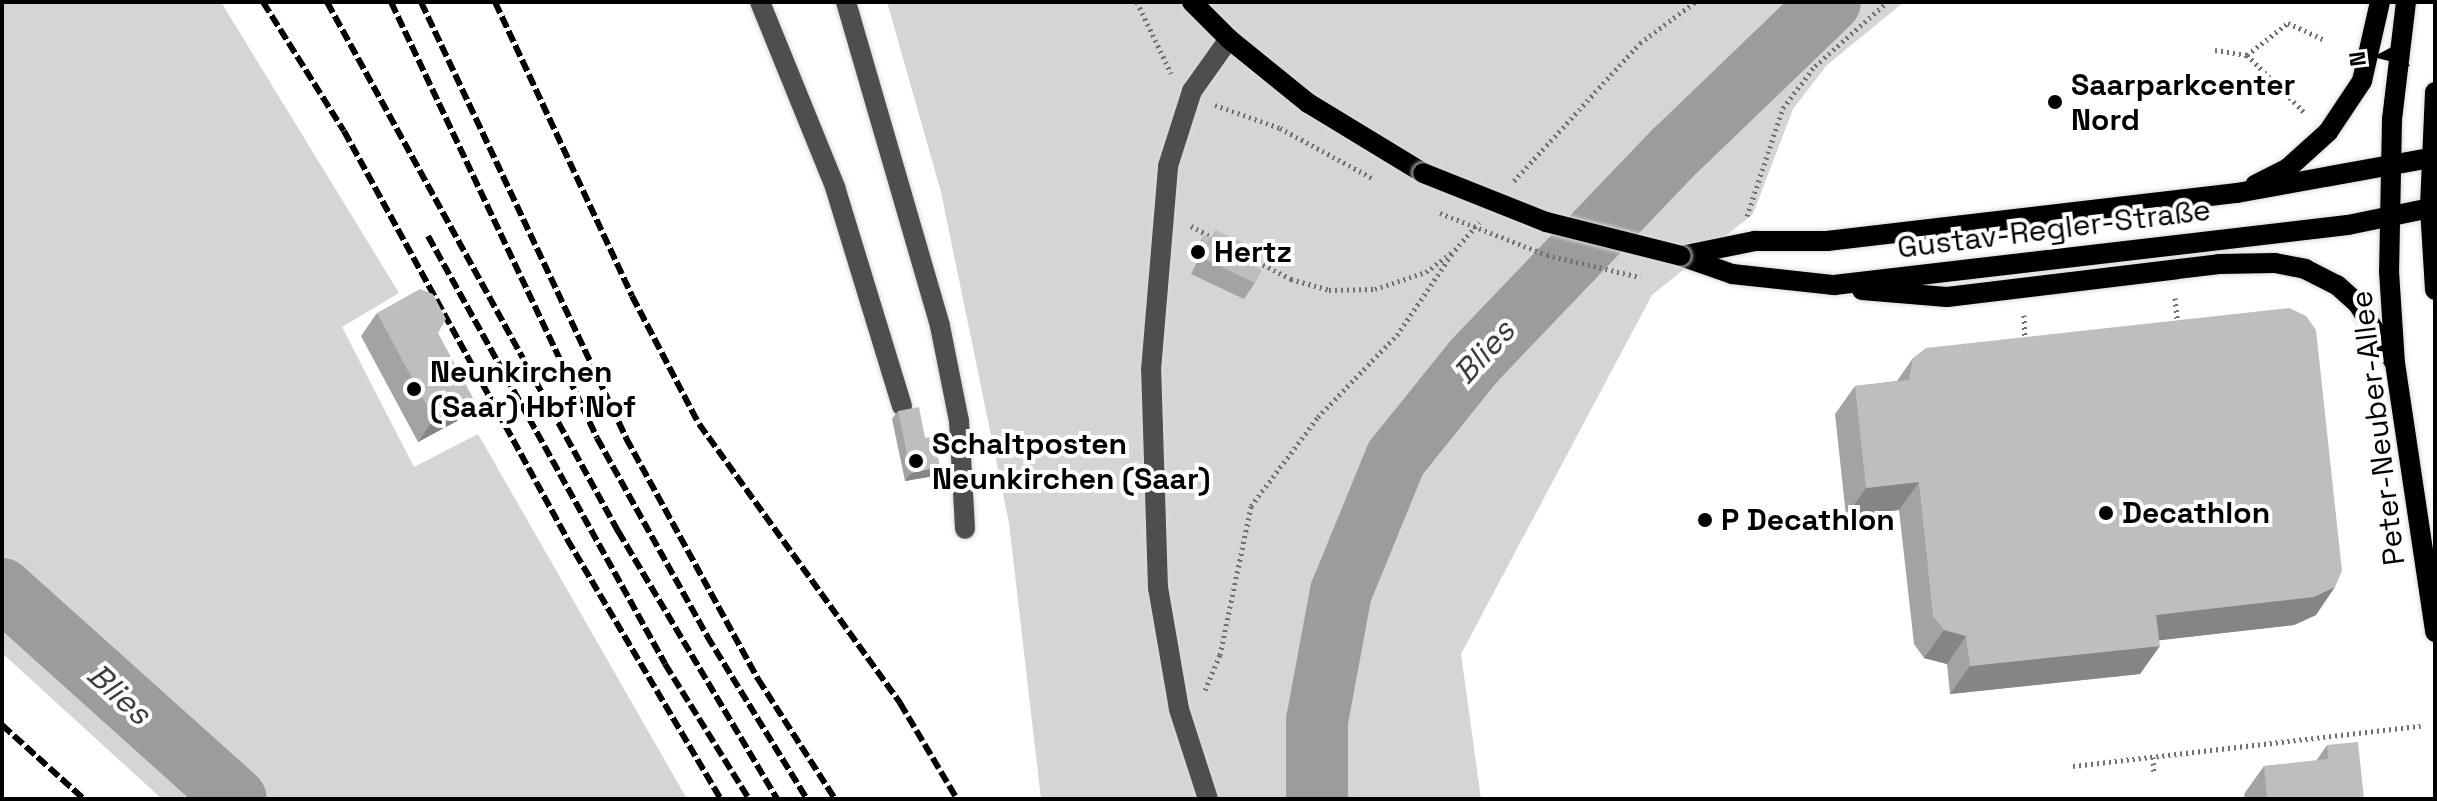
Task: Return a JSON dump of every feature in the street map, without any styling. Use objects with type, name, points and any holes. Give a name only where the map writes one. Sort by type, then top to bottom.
[{"type":"main road","name":"Gustav-Regler-Straße","points":[[1192,2],[1229,39],[1308,103],[1423,173],[1546,222],[1681,256],[1732,274],[1834,285],[2389,216],[2433,207]]},
{"type":"main road","points":[[2237,193],[2287,169],[2328,132],[2362,81],[2380,2]]},
{"type":"main road","name":"Peter-Neuber-Allee","points":[[2406,2],[2390,169],[2395,363],[2435,632]]},
{"type":"main road","points":[[2435,92],[2435,290]]},
{"type":"main road","name":"Gustav-Regler-Straße","points":[[1681,256],[1740,243],[1827,241],[2237,193],[2390,169],[2433,158]]},
{"type":"main road","points":[[1834,285],[1947,297],[2219,264],[2275,263],[2305,269],[2337,285],[2358,304],[2395,363]]},
{"type":"lane","points":[[760,2],[840,201],[902,406]]},
{"type":"lane","points":[[846,2],[940,326],[959,421],[965,529]]},
{"type":"lane","points":[[1208,799],[1186,731],[1158,588],[1151,370],[1168,166],[1192,91],[1229,39]]},
{"type":"path","points":[[1137,2],[1161,59],[1192,91],[1215,106],[1306,140],[1387,187]]},
{"type":"path","points":[[1740,243],[1783,108],[1815,66],[1887,2]]},
{"type":"path","points":[[2247,55],[2288,23],[2325,40]]},
{"type":"path","points":[[2215,50],[2247,55],[2311,119]]},
{"type":"path","points":[[1186,731],[1220,655],[1251,506],[1318,417],[1397,335],[1455,250]]},
{"type":"path","points":[[2175,298],[2179,334]]},
{"type":"path","points":[[2024,315],[2025,347]]},
{"type":"path","points":[[2073,766],[2421,726]]},
{"type":"path","points":[[2153,757],[2154,774]]},
{"type":"shaded area","points":[[2,2],[221,2],[399,293],[342,327],[414,467],[478,434],[687,799],[162,799],[2,653]]},
{"type":"shaded area","points":[[887,2],[1904,2],[1827,65],[1793,109],[1753,214],[1652,295],[1461,654],[1481,799],[1041,799],[1009,523],[941,192]]},
{"type":"building","points":[[1216,230],[1258,250],[1251,264],[1262,270],[1255,283],[1203,258]]},
{"type":"building","points":[[1205,235],[1211,238],[1205,250],[1199,247]]},
{"type":"building","points":[[420,289],[433,294],[446,319],[438,333],[473,398],[434,419],[377,313]]},
{"type":"building","name":"Decathlon","points":[[2289,308],[2306,316],[2316,330],[2342,571],[2335,587],[2314,597],[2156,615],[2160,646],[1970,666],[1966,636],[1944,630],[1933,616],[1919,482],[1866,488],[1855,386],[1909,380],[1913,358],[1926,348]]},
{"type":"building","name":"Schaltposten Neunkirchen (Saar)","points":[[919,407],[925,438],[934,436],[940,467],[911,473],[898,411]]},
{"type":"building","points":[[2358,742],[2364,799],[2267,799],[2264,766],[2328,759],[2327,745]]},
{"type":"waterway","name":"Blies","points":[[1317,799],[1317,721],[1341,592],[1396,458],[1474,361],[1675,151],[1830,2]]},
{"type":"waterway","name":"Blies","points":[[2,589],[236,799]]},
{"type":"railway","points":[[263,2],[344,131],[567,539],[721,799]]},
{"type":"railway","points":[[327,2],[618,531],[777,799]]},
{"type":"railway","points":[[391,2],[597,438],[707,636],[807,799]]},
{"type":"railway","points":[[421,2],[626,438],[758,679],[835,799]]},
{"type":"railway","points":[[495,2],[632,296],[699,424],[900,703],[957,799]]},
{"type":"railway","points":[[428,236],[665,664],[749,799]]},
{"type":"railway","points":[[2,725],[84,799]]},
{"type":"place","name":"Saarparkcenter Nord","points":[[2055,102]]},
{"type":"place","name":"Hertz","points":[[1198,252]]},
{"type":"place","name":"Neunkirchen (Saar) Hbf Nof","points":[[414,389]]},
{"type":"place","name":"Schaltposten Neunkirchen (Saar)","points":[[916,461]]},
{"type":"place","name":"Decathlon","points":[[2106,513]]},
{"type":"place","name":"P Decathlon","points":[[1705,520]]}]
